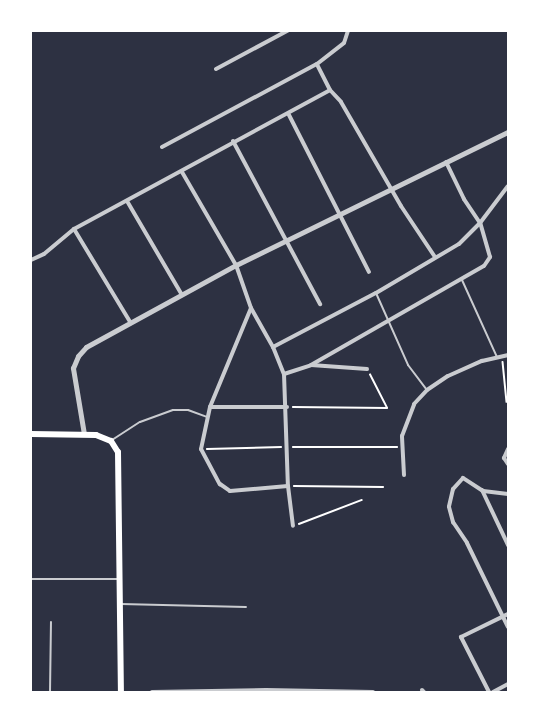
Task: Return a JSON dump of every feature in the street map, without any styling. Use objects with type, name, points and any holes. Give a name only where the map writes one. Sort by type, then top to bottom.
[{"type":"main road","points":[[31,434],[96,435],[111,440],[118,452],[120,465],[121,692]]},
{"type":"street","points":[[216,69],[287,31]]},
{"type":"street","points":[[162,147],[317,64],[344,43],[348,31]]},
{"type":"street","points":[[317,64],[330,90],[364,139],[391,189],[435,257]]},
{"type":"street","points":[[31,260],[44,254],[74,229],[182,172],[233,141],[289,115],[330,90]]},
{"type":"street","points":[[289,115],[369,272]]},
{"type":"street","points":[[84,434],[73,368],[78,356],[86,347],[236,264],[285,239],[508,132]]},
{"type":"street","points":[[233,141],[320,304]]},
{"type":"street","points":[[284,374],[311,365],[388,319],[484,266],[490,257],[480,223],[464,199],[446,162]]},
{"type":"street","points":[[182,172],[236,264],[251,308],[273,347],[284,374],[287,407],[288,486],[293,526]]},
{"type":"street","points":[[273,347],[376,293],[459,244],[480,223],[508,186]]},
{"type":"street","points":[[127,201],[182,295]]},
{"type":"street","points":[[74,229],[130,322]]},
{"type":"street","points":[[251,308],[210,407],[201,449],[208,466],[220,484],[230,491],[288,486]]},
{"type":"street","points":[[404,475],[401,447],[402,436],[414,404],[427,390],[448,376],[496,357],[508,355]]},
{"type":"street","points":[[311,365],[367,369]]},
{"type":"street","points":[[210,407],[287,407]]},
{"type":"street","points":[[508,449],[504,458],[508,464]]},
{"type":"street","points":[[508,494],[482,490],[463,478],[453,489],[449,507],[453,522],[467,543],[508,627]]},
{"type":"street","points":[[482,490],[508,545]]},
{"type":"street","points":[[489,692],[461,637],[508,614]]},
{"type":"street","points":[[493,692],[508,684]]},
{"type":"street","points":[[152,692],[373,692]]},
{"type":"lane","points":[[462,278],[496,357]]},
{"type":"lane","points":[[376,293],[408,365],[427,390]]},
{"type":"lane","points":[[111,440],[140,422],[173,410],[188,410],[208,417]]},
{"type":"lane","points":[[31,579],[120,579]]},
{"type":"lane","points":[[120,604],[246,607]]},
{"type":"lane","points":[[50,692],[51,622]]},
{"type":"path","points":[[502,356],[508,402]]},
{"type":"path","points":[[287,407],[387,408],[367,369]]},
{"type":"path","points":[[201,449],[401,447]]},
{"type":"path","points":[[288,486],[383,487]]},
{"type":"path","points":[[293,526],[362,500]]}]
